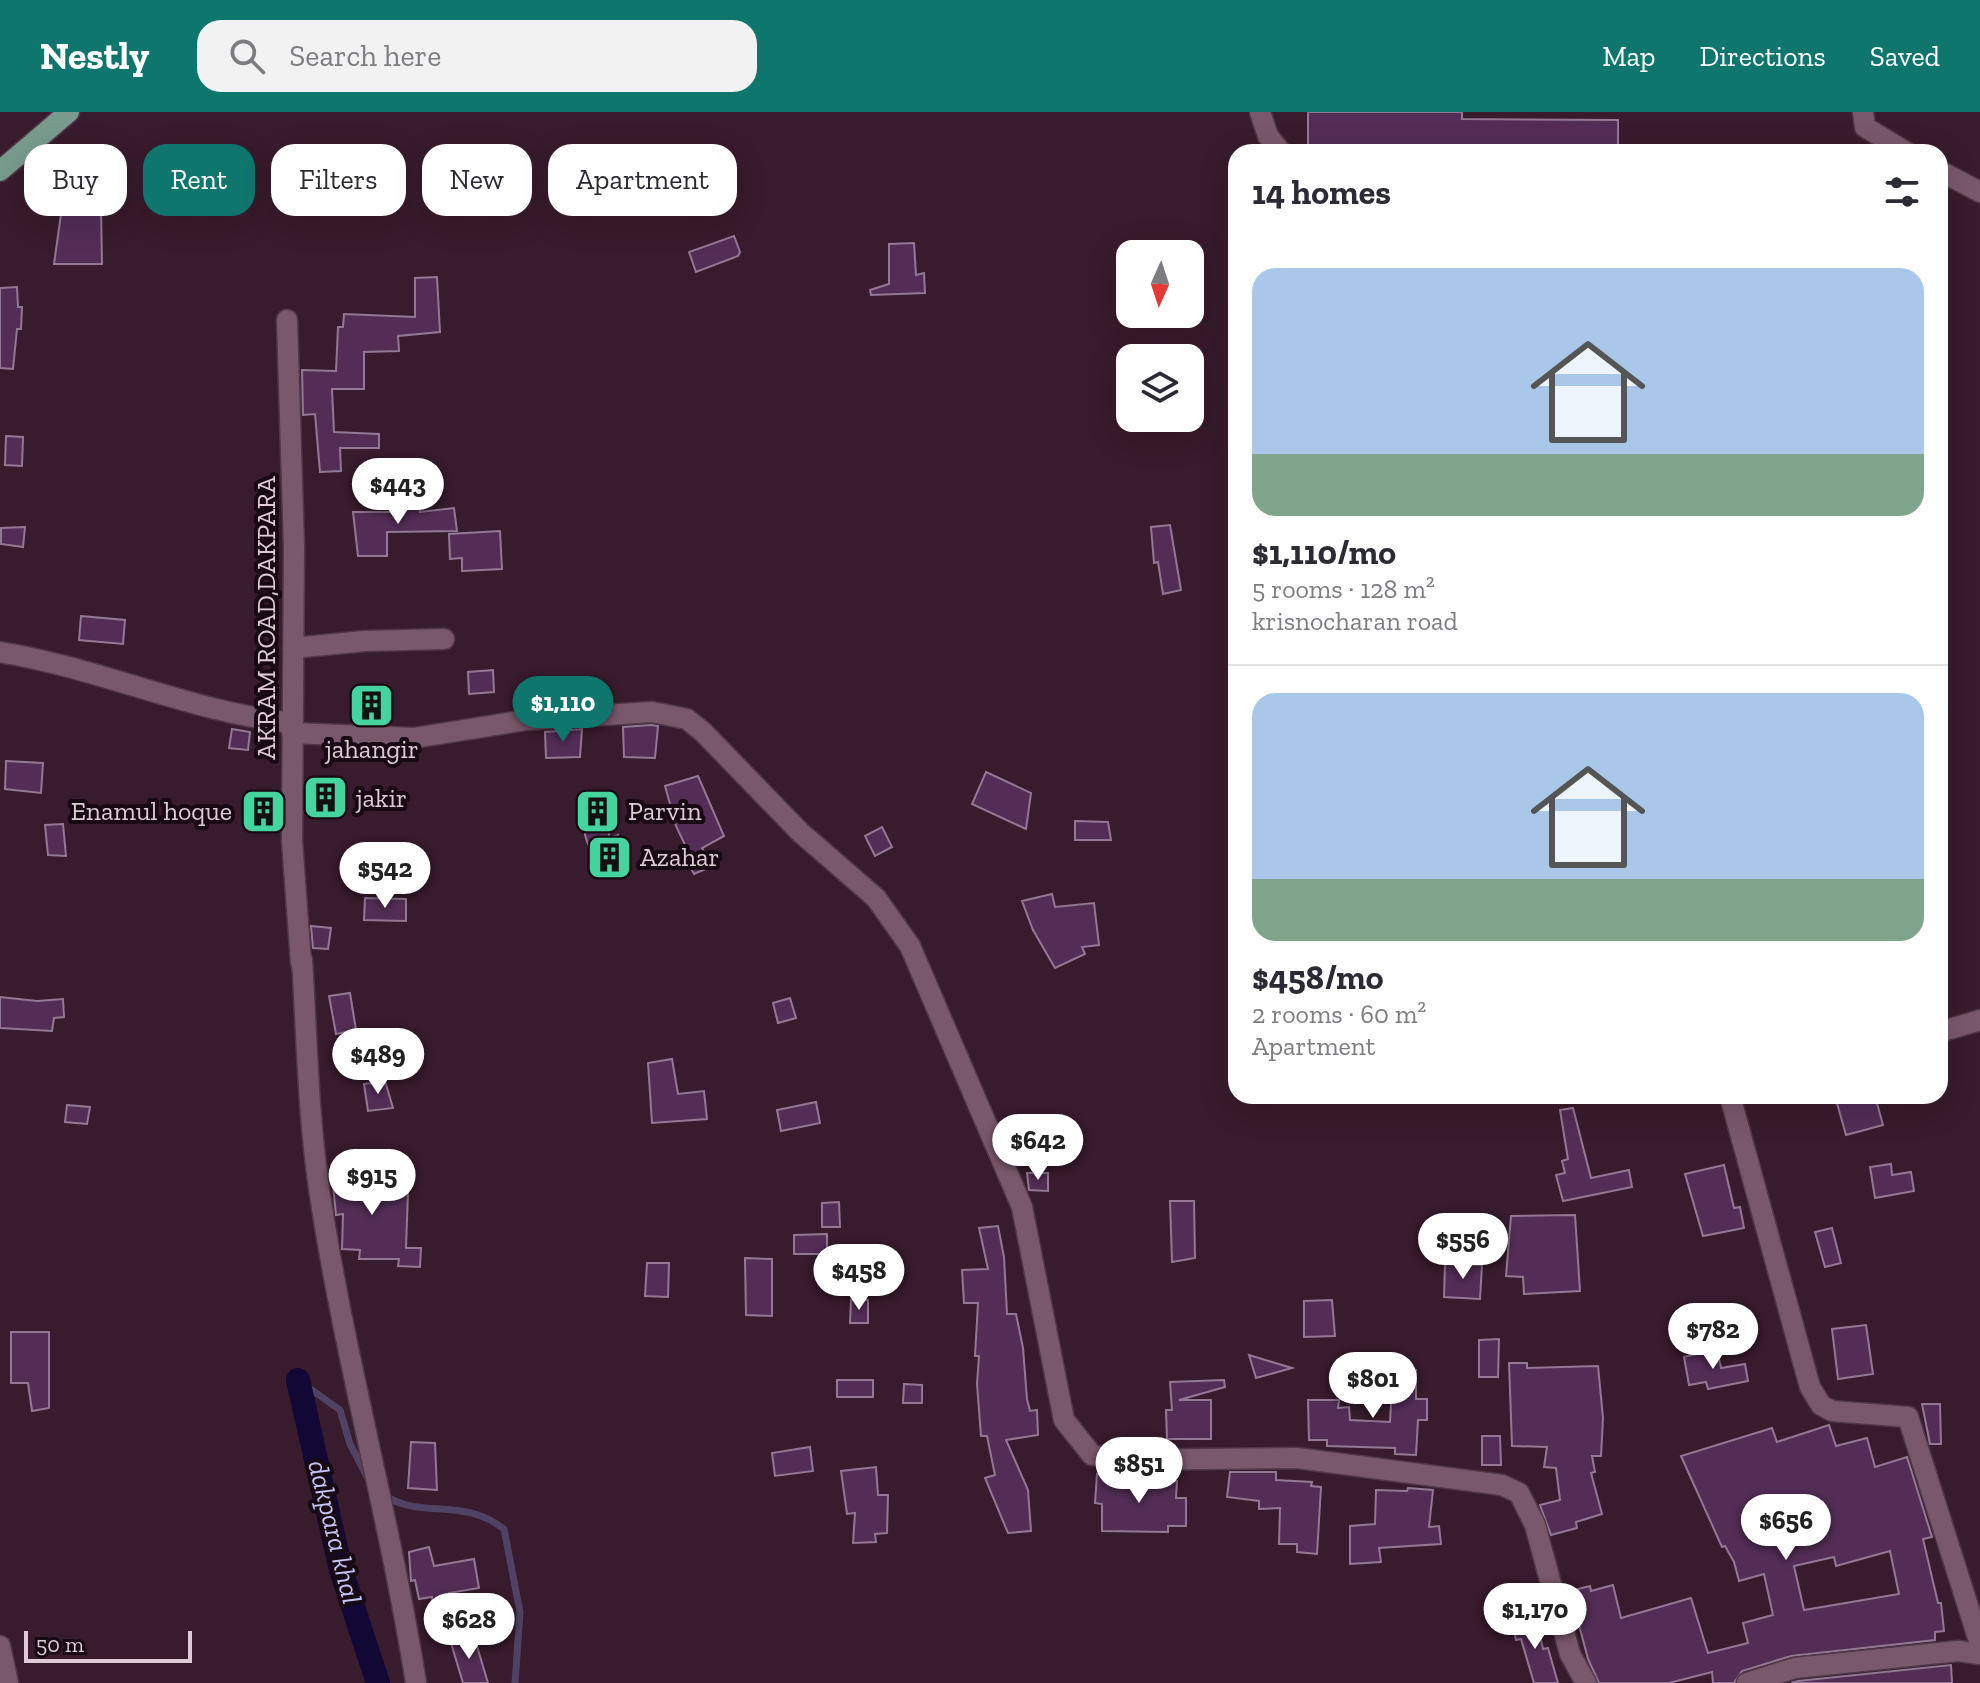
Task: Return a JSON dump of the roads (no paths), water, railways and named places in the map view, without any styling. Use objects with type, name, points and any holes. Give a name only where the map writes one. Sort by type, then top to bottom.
[{"type":"main road","points":[[0,171],[69,112]]},
{"type":"street","points":[[1260,112],[1268,136],[1274,144]]},
{"type":"street","points":[[1863,112],[1865,127],[1893,144]]},
{"type":"street","points":[[1948,175],[1980,192]]},
{"type":"street","name":"AKRAM ROAD,DAKPARA","points":[[287,320],[293,469],[292,841],[319,1192],[344,1337],[404,1603],[416,1683]]},
{"type":"street","points":[[293,648],[365,641],[444,639]]},
{"type":"street","points":[[0,652],[40,659],[249,719],[292,728],[414,738],[526,720],[652,712],[687,719],[800,832],[876,898],[910,946],[1022,1207],[1064,1420],[1092,1455],[1120,1460],[1297,1458],[1502,1485],[1519,1493],[1535,1525],[1570,1654],[1586,1683]]},
{"type":"street","points":[[1948,1030],[1980,1020]]},
{"type":"street","points":[[1733,1104],[1810,1387],[1821,1405],[1832,1411],[1908,1417],[1980,1644]]},
{"type":"street","points":[[0,1646],[8,1683]]},
{"type":"street","points":[[1747,1683],[1795,1668],[1958,1651],[1980,1654]]},
{"type":"waterway","points":[[298,1380],[340,1410],[350,1444],[370,1482]]},
{"type":"waterway","name":"dakpara khal","points":[[298,1380],[341,1570],[378,1683]]},
{"type":"waterway","points":[[384,1495],[412,1506],[472,1513],[504,1529],[520,1612],[515,1683]]},
{"type":"place","name":"jahangir","points":[[372,706]]},
{"type":"place","name":"jakir","points":[[325,798]]},
{"type":"place","name":"Enamul hoque","points":[[263,811]]},
{"type":"place","name":"Parvin","points":[[597,811]]},
{"type":"place","name":"Azahar","points":[[609,857]]}]
